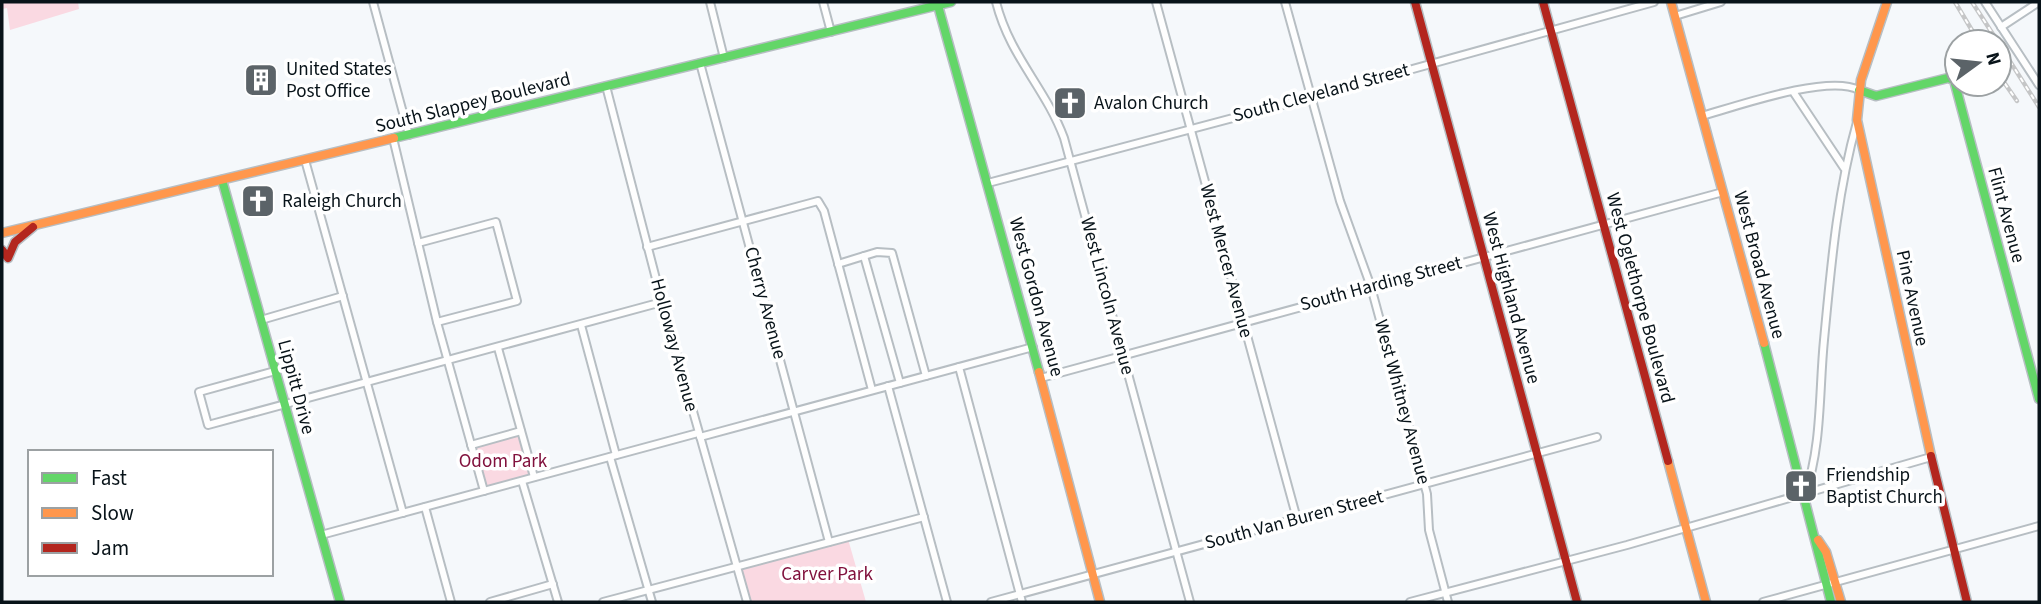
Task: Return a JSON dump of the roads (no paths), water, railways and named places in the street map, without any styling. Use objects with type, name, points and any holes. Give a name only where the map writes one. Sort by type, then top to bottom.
[{"type":"main road","name":"South Slappey Boulevard","points":[[2,232],[951,2]]},
{"type":"main road","name":"West Highland Avenue","points":[[1415,2],[1577,602]]},
{"type":"main road","name":"West Oglethorpe Boulevard","points":[[1543,2],[1706,602]]},
{"type":"main road","name":"West Broad Avenue","points":[[1671,2],[1816,537],[1831,584],[1841,602]]},
{"type":"main road","name":"Pine Avenue","points":[[1887,2],[1859,90],[1857,120],[1931,457],[1967,602]]},
{"type":"main road","name":"West Gordon Avenue","points":[[937,4],[989,183],[1100,602]]},
{"type":"main road","name":"Flint Avenue","points":[[1859,90],[1876,96],[1948,78],[1954,80],[2039,399]]},
{"type":"main road","name":"Lippitt Drive","points":[[222,180],[340,602]]},
{"type":"main road","points":[[2,250],[8,258],[15,242],[38,224]]},
{"type":"main road","name":"West Broad Avenue","points":[[1831,584],[1831,602]]},
{"type":"street","points":[[373,2],[409,135]]},
{"type":"street","points":[[710,2],[724,58]]},
{"type":"street","points":[[822,2],[831,32]]},
{"type":"street","name":"West Lincoln Avenue","points":[[996,2],[1011,48],[1057,120],[1070,160],[1190,602]]},
{"type":"street","name":"West Mercer Avenue","points":[[1156,2],[1297,519]]},
{"type":"street","name":"West Whitney Avenue","points":[[1285,2],[1340,201],[1371,287],[1429,503],[1429,530],[1448,602]]},
{"type":"street","name":"South Cleveland Street","points":[[989,183],[1654,2]]},
{"type":"street","points":[[1675,16],[1721,2]]},
{"type":"street","points":[[1986,2],[2039,85]]},
{"type":"street","points":[[2001,27],[2039,2]]},
{"type":"street","name":"Cherry Avenue","points":[[700,63],[830,542]]},
{"type":"street","points":[[1702,116],[1834,85],[1859,90]]},
{"type":"street","name":"Holloway Avenue","points":[[606,86],[662,302],[747,602]]},
{"type":"street","points":[[1794,93],[1844,167]]},
{"type":"street","points":[[1805,494],[1812,465],[1826,313],[1844,167],[1857,120]]},
{"type":"street","points":[[393,138],[437,322],[484,491]]},
{"type":"street","points":[[305,160],[403,513]]},
{"type":"street","name":"South Harding Street","points":[[1041,378],[1723,192]]},
{"type":"street","points":[[647,247],[818,201],[822,206],[872,390]]},
{"type":"street","points":[[418,243],[496,222],[517,301],[437,322]]},
{"type":"street","points":[[838,264],[886,252],[895,257],[926,376]]},
{"type":"street","points":[[864,256],[900,383]]},
{"type":"street","points":[[261,320],[343,296]]},
{"type":"street","points":[[275,371],[199,392],[208,425],[662,302]]},
{"type":"street","points":[[581,325],[652,602]]},
{"type":"street","points":[[321,535],[1033,347]]},
{"type":"street","points":[[498,348],[534,478]]},
{"type":"street","points":[[959,367],[1022,602]]},
{"type":"street","points":[[888,386],[947,602]]},
{"type":"street","points":[[471,444],[521,431]]},
{"type":"street","name":"South Van Buren Street","points":[[990,602],[1597,437]]},
{"type":"street","points":[[1410,602],[1686,528],[1931,457]]},
{"type":"street","points":[[1799,472],[1812,465]]},
{"type":"street","points":[[522,481],[558,602]]},
{"type":"street","points":[[425,506],[451,602]]},
{"type":"street","points":[[603,602],[924,517]]},
{"type":"street","points":[[1763,602],[2039,526]]},
{"type":"street","points":[[490,602],[552,584]]},
{"type":"railway","points":[[1955,2],[1971,28]]},
{"type":"railway","points":[[1972,2],[1989,28]]},
{"type":"railway","points":[[2013,66],[2039,107]]},
{"type":"railway","points":[[2013,95],[2017,101]]},
{"type":"place","name":"United States Post Office","points":[[261,80]]},
{"type":"place","name":"Avalon Church","points":[[1070,103]]},
{"type":"place","name":"Raleigh Church","points":[[258,201]]},
{"type":"place","name":"Friendship Baptist Church","points":[[1801,486]]},
{"type":"park label","name":"Odom Park","points":[[503,461]]},
{"type":"park label","name":"Carver Park","points":[[827,574]]}]
